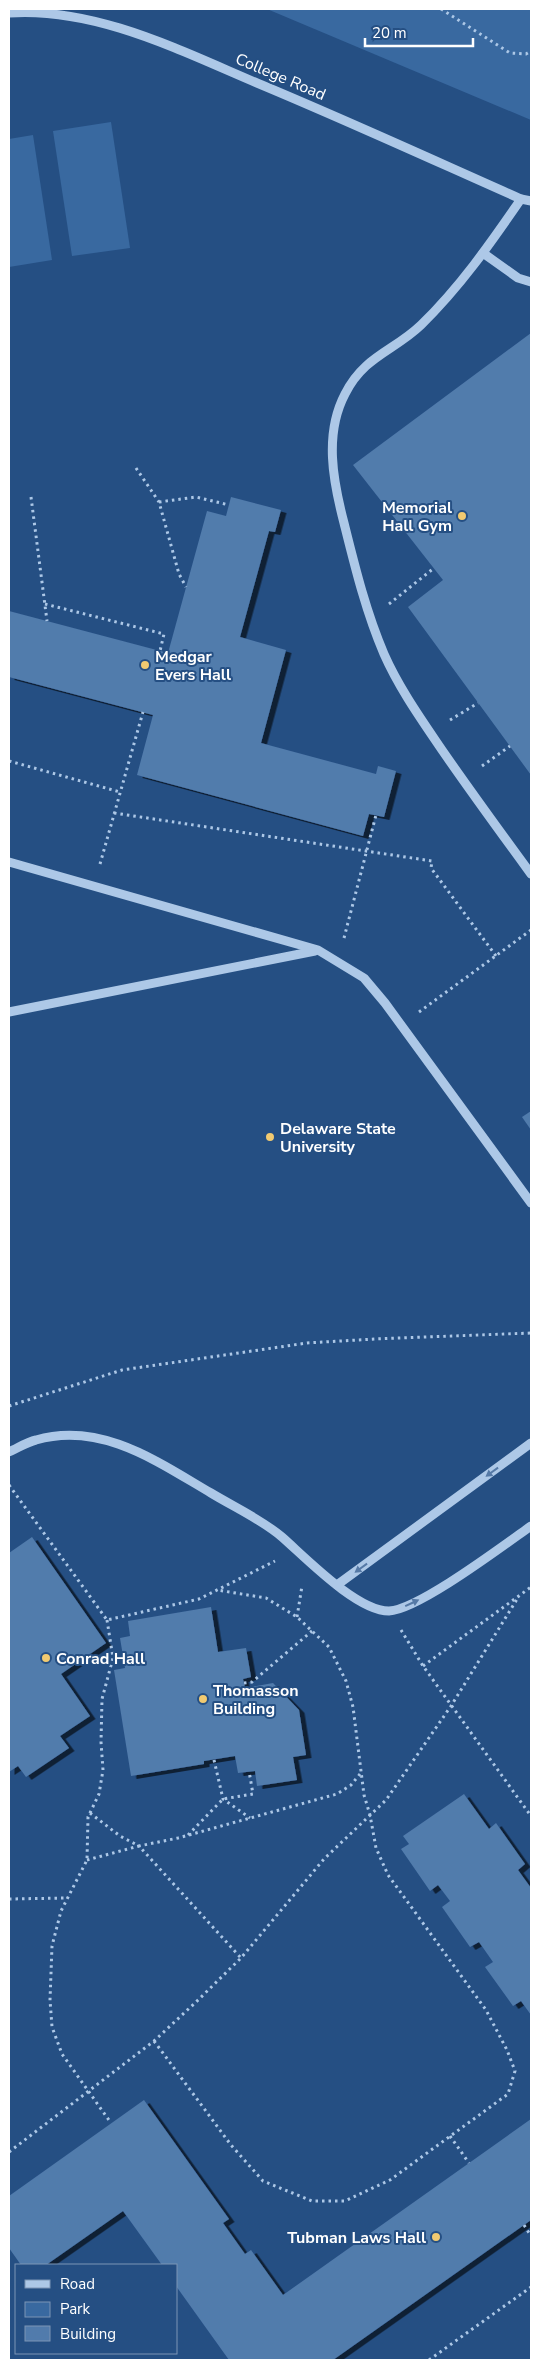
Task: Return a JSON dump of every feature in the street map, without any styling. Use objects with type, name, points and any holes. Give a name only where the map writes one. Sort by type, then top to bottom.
[{"type":"street","name":"College Road","points":[[9,13],[37,11],[89,19],[170,46],[316,107],[520,199],[531,202]]},
{"type":"street","points":[[520,199],[469,274],[420,326],[383,351],[361,370],[345,394],[334,422],[332,459],[340,509],[359,584],[384,654],[414,709],[531,874]]},
{"type":"street","points":[[484,253],[518,278],[531,282]]},
{"type":"street","points":[[9,862],[318,950],[364,978],[385,1003],[531,1203]]},
{"type":"street","points":[[9,1012],[318,950]]},
{"type":"street","points":[[9,1452],[35,1440],[65,1434],[104,1439],[144,1454],[276,1532],[361,1603],[389,1611],[407,1606],[430,1595],[531,1526]]},
{"type":"street","points":[[338,1584],[531,1443]]},
{"type":"path","points":[[441,9],[510,53],[526,54],[531,51]]},
{"type":"path","points":[[136,468],[159,502],[178,574],[186,587]]},
{"type":"path","points":[[31,497],[46,621]]},
{"type":"path","points":[[159,502],[196,497],[229,504]]},
{"type":"path","points":[[371,618],[434,568]]},
{"type":"path","points":[[45,604],[164,634],[160,651]]},
{"type":"path","points":[[431,732],[478,703]]},
{"type":"path","points":[[93,886],[143,712]]},
{"type":"path","points":[[463,780],[510,746]]},
{"type":"path","points":[[9,761],[120,792]]},
{"type":"path","points":[[114,813],[432,861],[431,868],[496,956]]},
{"type":"path","points":[[338,962],[376,815]]},
{"type":"path","points":[[424,1020],[418,1012],[531,930]]},
{"type":"path","points":[[9,1406],[122,1370],[307,1343],[531,1333]]},
{"type":"path","points":[[9,1485],[107,1620],[113,1658],[102,1699],[101,1742],[103,1770],[99,1794],[90,1813],[87,1860],[61,1911],[52,1946],[50,1972],[52,2028],[62,2054],[111,2123]]},
{"type":"path","points":[[107,1620],[199,1599],[278,1560]]},
{"type":"path","points":[[423,1666],[531,1587]]},
{"type":"path","points":[[154,2041],[231,2145],[263,2180],[312,2201],[345,2201],[390,2180],[508,2094],[515,2071],[507,2050],[486,2010],[388,1875],[376,1848],[361,1774],[353,1707],[346,1681],[329,1647],[297,1617],[266,1598],[218,1590]]},
{"type":"path","points":[[9,2152],[154,2041],[241,1958],[324,1859],[386,1800],[452,1706],[519,1596]]},
{"type":"path","points":[[389,1611],[423,1666],[531,1816]]},
{"type":"path","points":[[244,1683],[252,1682],[312,1631]]},
{"type":"path","points":[[214,1760],[223,1799],[251,1818]]},
{"type":"path","points":[[187,1835],[223,1799],[253,1794],[250,1772]]},
{"type":"path","points":[[87,1860],[337,1794],[351,1785],[361,1774]]},
{"type":"path","points":[[90,1813],[120,1836],[139,1846],[241,1958]]},
{"type":"path","points":[[9,1899],[67,1898]]},
{"type":"path","points":[[450,2136],[469,2163]]},
{"type":"path","points":[[524,2225],[531,2236]]},
{"type":"path","points":[[429,2360],[531,2287]]},
{"type":"green space","points":[[267,9],[531,9],[531,120]]},
{"type":"green space","points":[[111,122],[130,248],[72,256],[53,131]]},
{"type":"green space","points":[[33,135],[52,260],[9,267],[9,139]]},
{"type":"building","name":"Memorial Hall Gym","points":[[531,333],[531,775],[408,607],[443,580],[353,465]]},
{"type":"building","name":"Medgar Evers Hall","points":[[231,497],[281,510],[275,532],[269,531],[240,637],[286,650],[261,743],[376,774],[378,766],[396,771],[384,817],[369,814],[363,836],[137,775],[153,715],[9,677],[9,611],[168,653],[207,511],[226,516]]},
{"type":"building","points":[[531,1111],[531,1130],[522,1117]]},
{"type":"building","name":"Conrad Hall","points":[[32,1537],[106,1643],[61,1674],[90,1716],[60,1736],[69,1748],[26,1777],[18,1766],[9,1772],[9,1553]]},
{"type":"building","name":"Thomasson Building","points":[[211,1607],[218,1652],[246,1648],[251,1677],[243,1679],[245,1688],[273,1683],[299,1710],[306,1755],[293,1757],[297,1780],[257,1786],[255,1771],[238,1773],[235,1756],[204,1761],[204,1764],[131,1776],[114,1670],[125,1668],[120,1638],[130,1636],[128,1621]]},
{"type":"building","points":[[464,1794],[489,1829],[496,1823],[525,1864],[518,1870],[531,1888],[531,2015],[521,2001],[513,2006],[485,1967],[493,1962],[479,1942],[470,1947],[442,1907],[450,1901],[438,1885],[430,1891],[401,1849],[409,1844],[403,1836]]},
{"type":"building","name":"Tubman Laws Hall","points":[[144,2100],[229,2219],[223,2223],[245,2254],[251,2250],[283,2295],[531,2119],[531,2220],[333,2360],[229,2360],[178,2289],[178,2264],[161,2264],[123,2211],[47,2264],[20,2264],[9,2248],[9,2196]]},
{"type":"place","name":"Memorial Hall Gym","points":[[462,516]]},
{"type":"place","name":"Medgar Evers Hall","points":[[145,665]]},
{"type":"place","name":"Delaware State University","points":[[270,1137]]},
{"type":"place","name":"Conrad Hall","points":[[46,1658]]},
{"type":"place","name":"Thomasson Building","points":[[203,1699]]},
{"type":"place","name":"Tubman Laws Hall","points":[[436,2237]]}]
